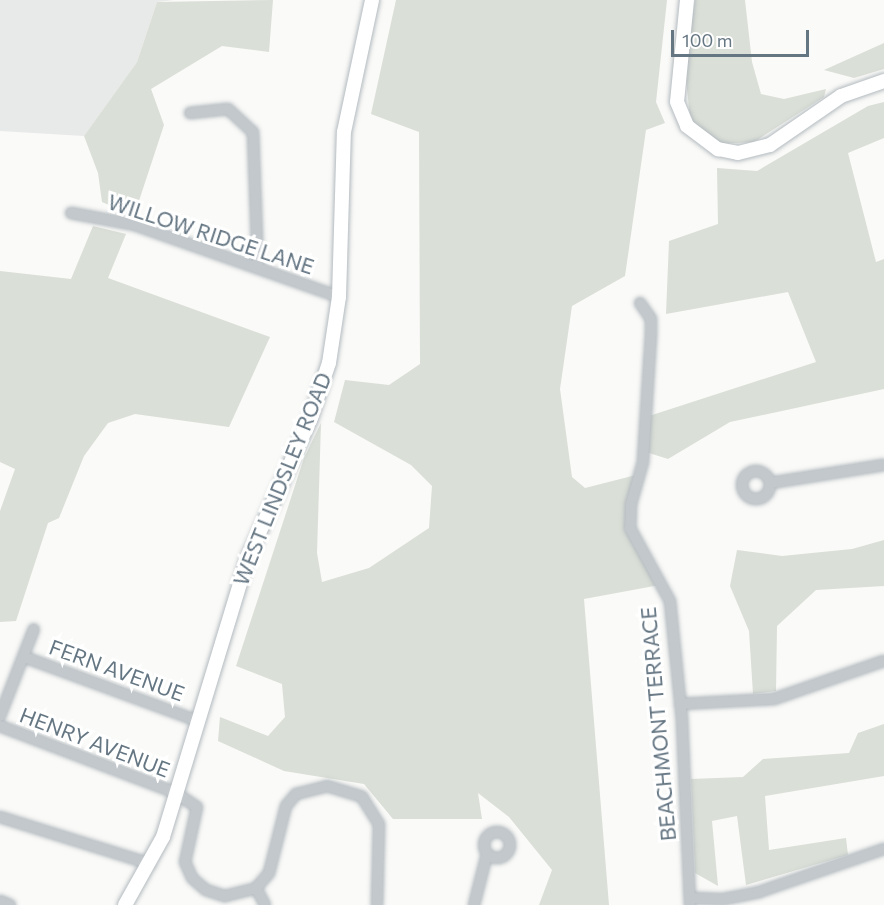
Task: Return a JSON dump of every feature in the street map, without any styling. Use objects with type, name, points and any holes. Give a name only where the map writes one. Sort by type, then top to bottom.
[{"type":"street","name":"WEST LINDSLEY ROAD","points":[[125,905],[151,864],[176,793],[247,560],[324,381],[339,297],[344,132],[372,0]]},
{"type":"street","points":[[687,0],[677,102],[687,126],[718,149],[738,153],[760,149],[841,96],[884,81]]},
{"type":"street","points":[[190,113],[228,109],[254,132],[258,268]]},
{"type":"street","name":"WILLOW RIDGE LANE","points":[[71,213],[135,225],[339,297]]},
{"type":"street","name":"BEACHMONT TERRACE","points":[[640,303],[651,319],[651,344],[643,462],[631,504],[630,528],[670,602],[680,704],[690,902]]},
{"type":"street","points":[[770,483],[884,465]]},
{"type":"street","points":[[0,716],[34,629]]},
{"type":"street","name":"FERN AVENUE","points":[[24,657],[198,721]]},
{"type":"street","points":[[680,704],[774,699],[884,661]]},
{"type":"street","name":"HENRY AVENUE","points":[[0,726],[176,793]]},
{"type":"street","points":[[176,793],[197,807],[185,845],[192,878],[206,890],[225,896],[256,888],[269,873],[286,806],[296,794],[327,786],[362,797],[373,809],[379,824],[376,905]]},
{"type":"street","points":[[0,817],[151,864]]},
{"type":"street","points":[[690,902],[724,899],[759,892],[884,849]]},
{"type":"street","points":[[474,905],[487,854]]},
{"type":"street","points":[[256,888],[265,905]]},
{"type":"street","points":[[0,901],[10,905]]},
{"type":"shaded area","points":[[0,0],[174,0],[157,2],[137,62],[84,136],[0,131]]},
{"type":"shaded area","points":[[273,0],[269,52],[222,46],[151,89],[164,125],[134,216],[102,202],[98,173],[84,136],[137,62],[157,2]]},
{"type":"shaded area","points":[[396,0],[667,0],[656,102],[665,123],[646,130],[625,276],[572,306],[560,389],[572,477],[585,488],[640,474],[629,519],[665,584],[584,599],[609,905],[539,905],[552,870],[509,817],[478,793],[482,819],[393,819],[364,784],[284,771],[218,741],[220,717],[268,736],[285,717],[282,684],[236,666],[304,458],[321,423],[317,553],[322,582],[369,568],[429,528],[432,486],[411,465],[334,422],[345,380],[389,385],[420,364],[419,132],[371,114]]},
{"type":"shaded area","points":[[695,0],[745,0],[752,62],[761,94],[784,99],[826,89],[824,97],[754,142],[718,144],[690,118],[685,69]]},
{"type":"shaded area","points":[[884,43],[884,69],[854,78],[824,70]]},
{"type":"shaded area","points":[[884,102],[884,138],[848,153],[876,262],[884,259],[884,389],[730,422],[668,459],[646,452],[649,416],[816,362],[788,292],[666,314],[669,241],[718,224],[717,168],[757,171],[868,106]]},
{"type":"shaded area","points":[[93,226],[126,234],[108,278],[270,337],[229,427],[135,414],[108,423],[84,456],[59,518],[48,523],[16,621],[0,622],[0,511],[15,469],[0,462],[0,271],[71,279]]},
{"type":"shaded area","points":[[884,540],[884,586],[816,590],[777,626],[776,691],[753,694],[749,631],[730,586],[737,550],[782,556],[852,549]]},
{"type":"shaded area","points":[[884,724],[884,776],[765,796],[769,850],[846,838],[848,855],[746,885],[737,816],[712,821],[718,886],[695,873],[691,779],[743,777],[763,759],[849,753],[858,733]]}]
